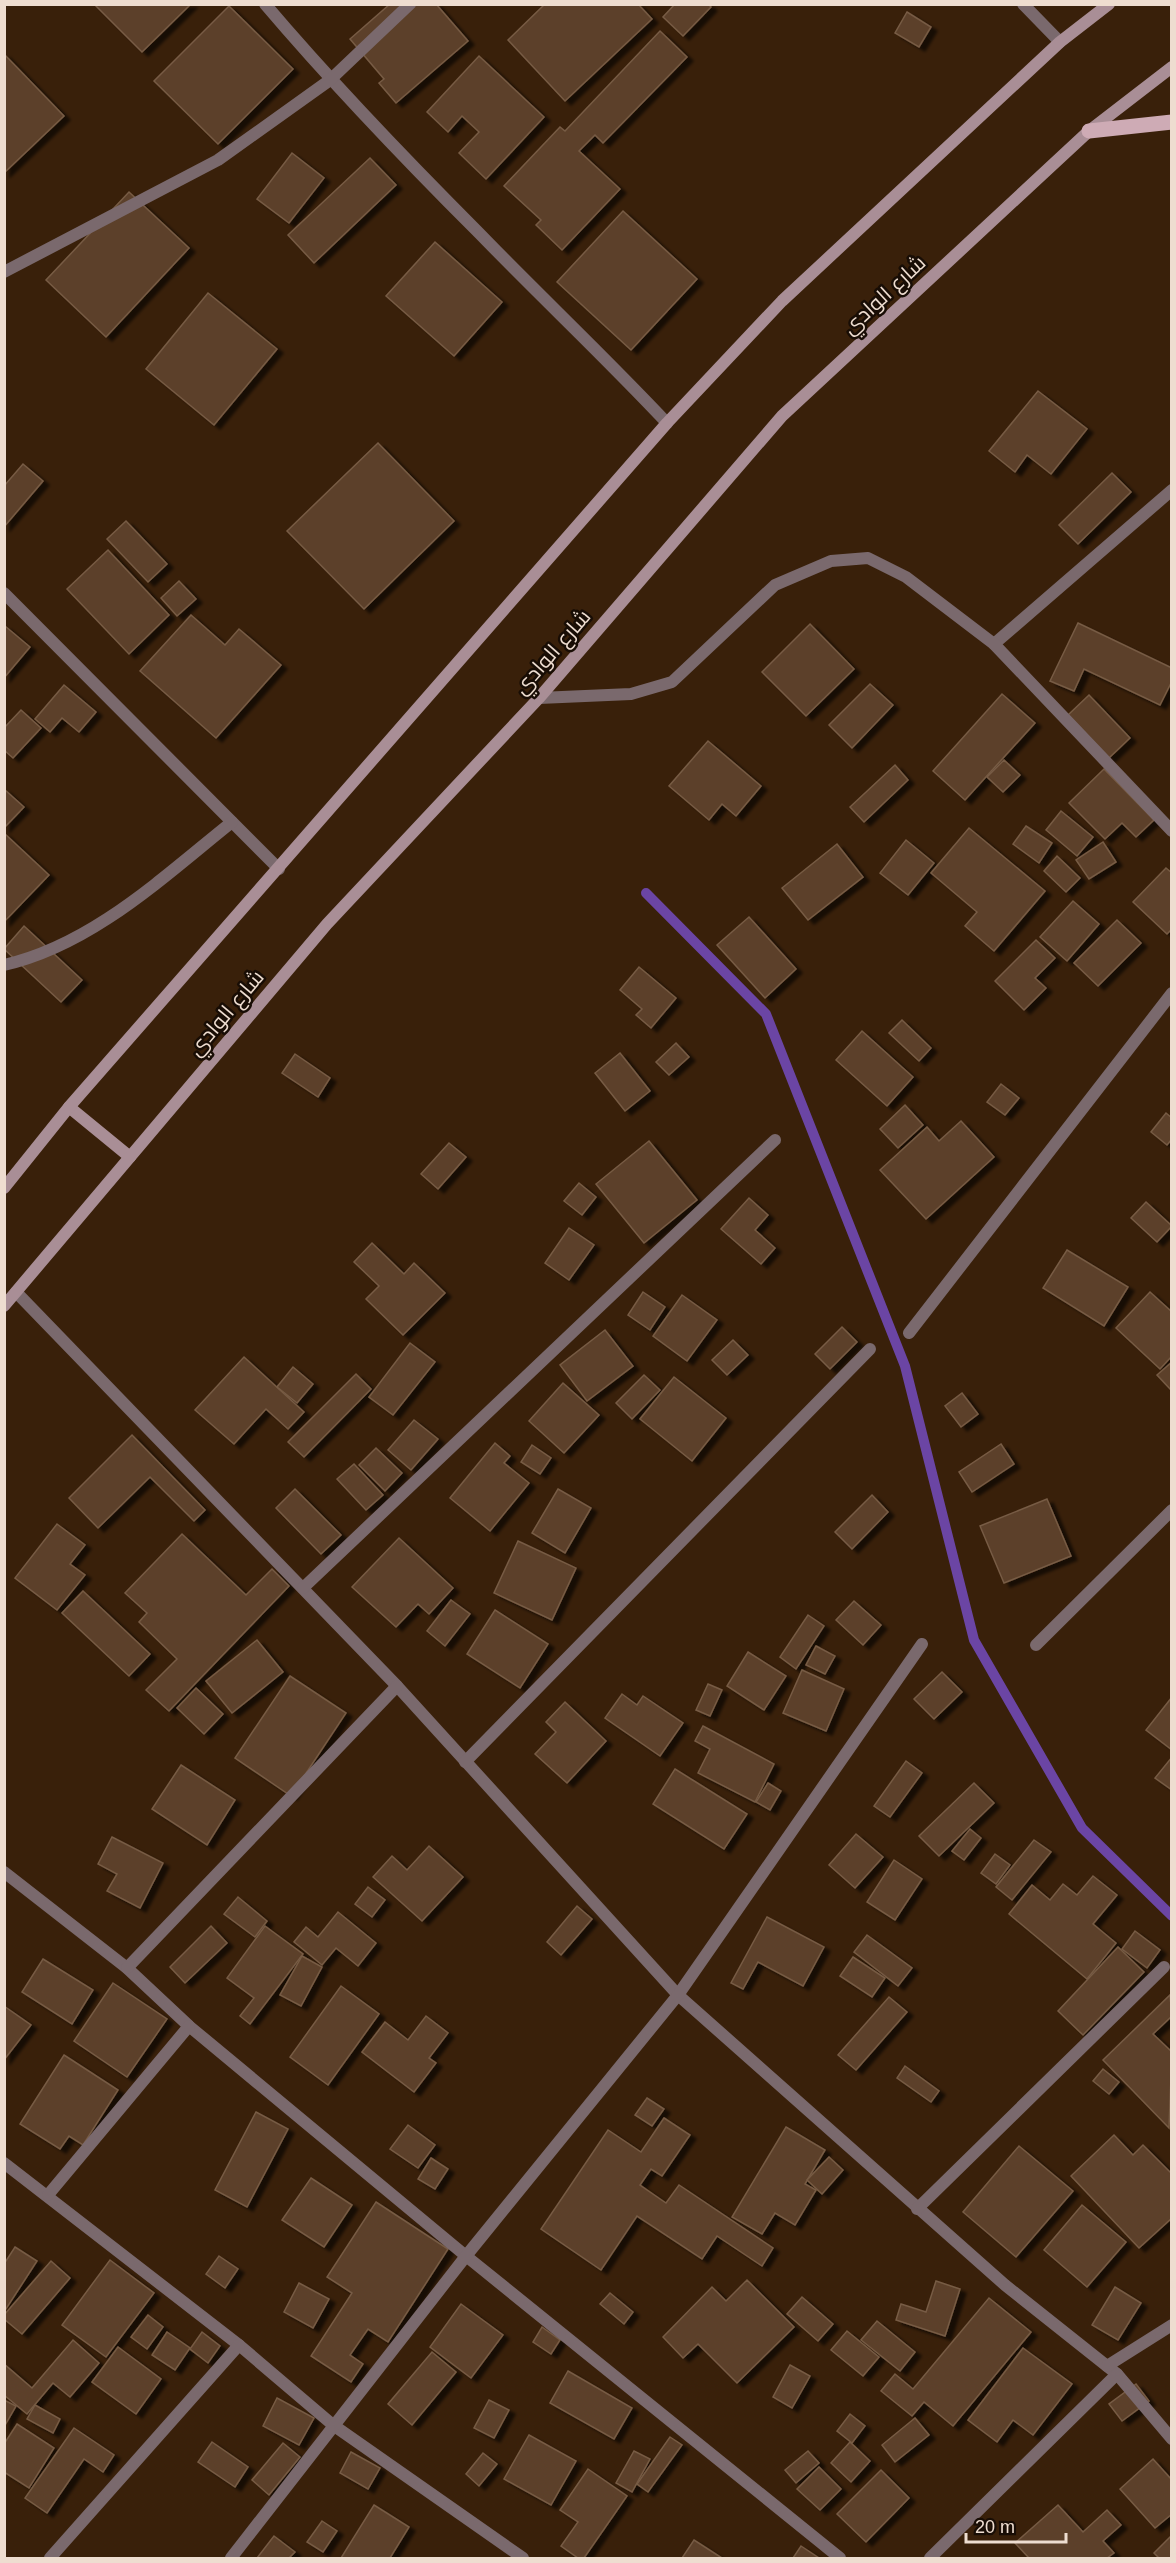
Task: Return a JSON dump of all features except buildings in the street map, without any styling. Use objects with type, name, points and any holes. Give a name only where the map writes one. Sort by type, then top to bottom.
[{"type":"main road","points":[[4,1188],[69,1107],[667,423],[782,301],[1060,42],[1109,4]]},
{"type":"main road","name":"شارع الوادي","points":[[4,1306],[327,924],[539,698],[782,416],[1089,131],[1172,67]]},
{"type":"main road","points":[[1089,131],[1172,122]]},
{"type":"main road","points":[[69,1107],[130,1157]]},
{"type":"street","points":[[265,4],[330,80],[480,235],[604,355],[667,423]]},
{"type":"street","points":[[4,272],[218,160],[330,80],[411,4]]},
{"type":"street","points":[[1023,4],[1060,42]]},
{"type":"street","points":[[994,644],[1172,489]]},
{"type":"street","points":[[539,698],[631,694],[672,682],[775,585],[831,561],[868,558],[906,577],[994,644],[1172,831]]},
{"type":"street","points":[[4,593],[279,869]]},
{"type":"street","points":[[4,965],[29,959],[62,946],[139,897],[232,822]]},
{"type":"street","points":[[909,1333],[1172,993]]},
{"type":"street","points":[[303,1588],[775,1140]]},
{"type":"street","points":[[16,1292],[397,1686],[678,1995],[917,2209],[1005,2285],[1112,2370],[1172,2439]]},
{"type":"street","points":[[465,1762],[870,1349]]},
{"type":"street","points":[[1036,1645],[1172,1510]]},
{"type":"street","points":[[231,2559],[466,2256],[678,1995],[922,1644]]},
{"type":"street","points":[[127,1968],[397,1686]]},
{"type":"street","points":[[4,1872],[127,1968],[189,2026],[466,2256],[840,2559]]},
{"type":"street","points":[[917,2209],[1164,1967]]},
{"type":"street","points":[[48,2195],[189,2026]]},
{"type":"street","points":[[4,2163],[239,2345],[333,2425],[523,2559]]},
{"type":"street","points":[[930,2559],[1112,2370],[1172,2325]]},
{"type":"street","points":[[50,2559],[239,2345]]},
{"type":"waterway","points":[[646,893],[766,1014],[905,1366],[974,1640],[1082,1828],[1172,1916]]}]
